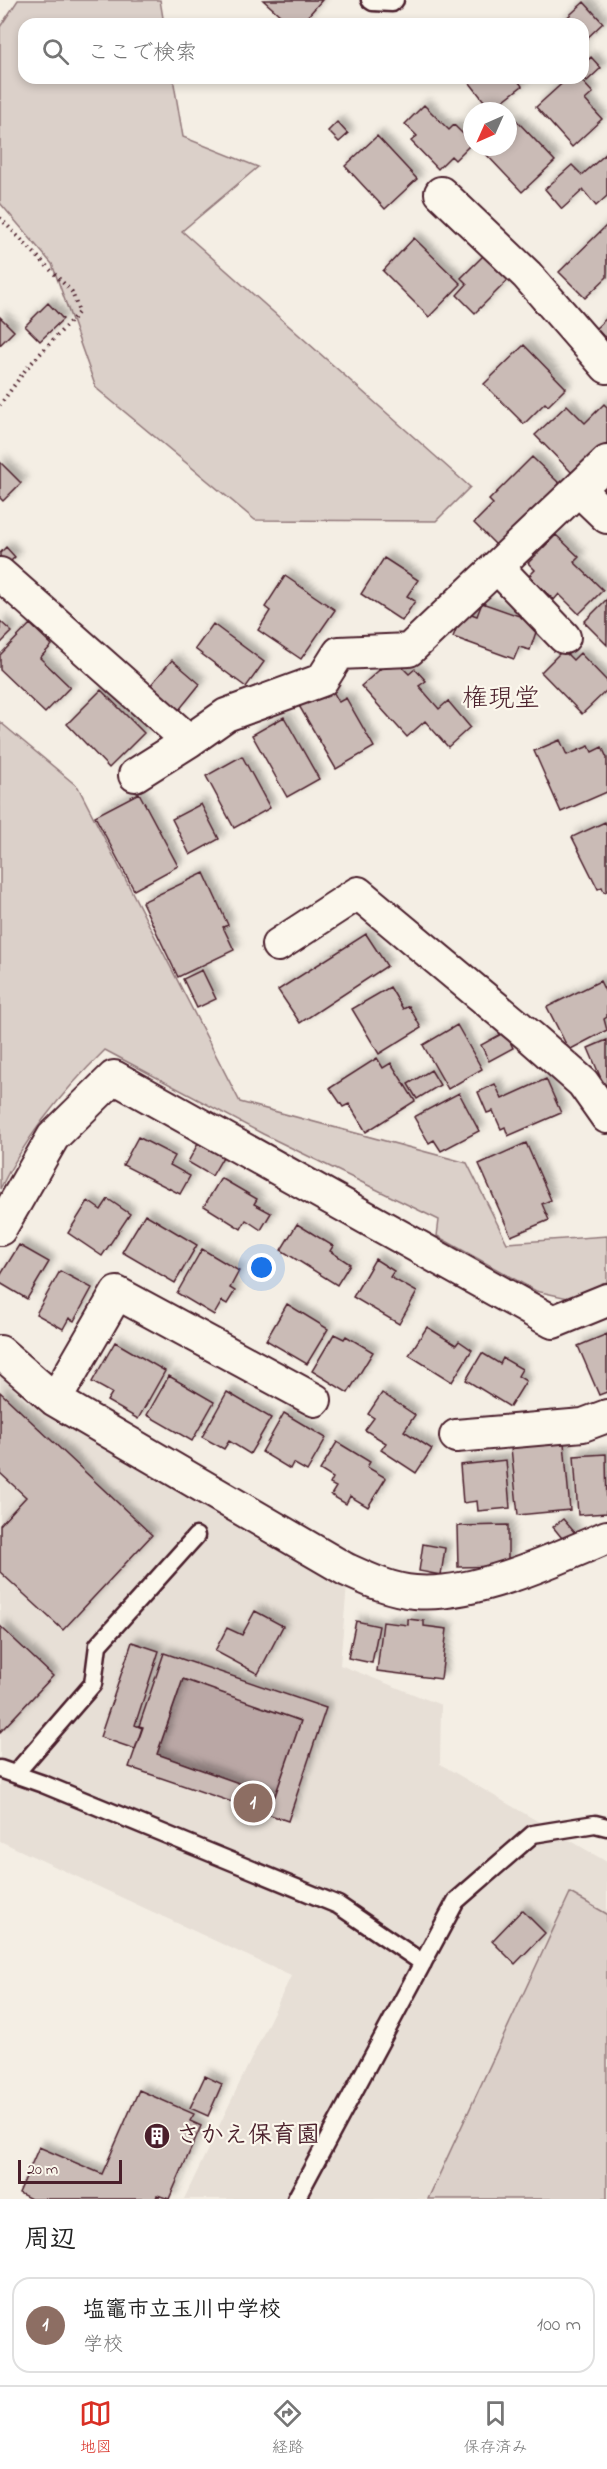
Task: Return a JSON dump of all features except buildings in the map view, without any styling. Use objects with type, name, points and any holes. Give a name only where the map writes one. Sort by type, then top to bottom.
[{"type":"street","points":[[441,193],[527,275],[607,367]]},
{"type":"street","points":[[135,775],[226,715],[322,680],[339,653],[410,650],[607,462]]},
{"type":"street","points":[[579,490],[607,517]]},
{"type":"street","points":[[497,567],[564,637]]},
{"type":"street","points":[[0,574],[189,741]]},
{"type":"street","points":[[278,945],[358,893],[540,1045],[582,1083],[607,1117]]},
{"type":"street","points":[[0,1229],[53,1137],[114,1077],[553,1322],[607,1300]]},
{"type":"street","points":[[55,1400],[117,1293],[315,1400]]},
{"type":"street","points":[[0,1352],[55,1400],[345,1569],[377,1584],[415,1592],[456,1590],[536,1568],[607,1536]]},
{"type":"street","points":[[456,1436],[583,1425],[607,1416]]},
{"type":"lane","points":[[370,0],[392,3],[395,0]]},
{"type":"lane","points":[[196,1536],[98,1645],[93,1684],[7,1771],[338,1905],[423,1963]]},
{"type":"lane","points":[[296,2199],[456,1901],[533,1834],[595,1824],[607,1827]]},
{"type":"path","points":[[0,218],[72,292],[79,312],[26,369],[0,405]]},
{"type":"shaded area","points":[[18,0],[160,0],[163,18],[18,18],[18,84],[174,84],[183,137],[258,167],[182,231],[470,487],[436,521],[255,520],[96,388],[52,264],[0,203],[0,27]]},
{"type":"shaded area","points":[[0,722],[78,787],[240,1102],[467,1163],[507,1243],[607,1236],[607,1282],[568,1298],[536,1291],[437,1236],[439,1220],[263,1134],[105,1050],[46,1115],[21,1151],[0,1189]]},
{"type":"shaded area","points":[[0,1375],[25,1400],[347,1585],[340,1665],[441,1705],[440,1764],[607,1862],[607,2199],[184,2199],[291,1976],[0,1841]]},
{"type":"shaded area","points":[[183,1679],[301,1721],[275,1796],[157,1754]]},
{"type":"shaded area","points":[[570,1893],[607,1914],[607,2199],[428,2199]]},
{"type":"place","name":"塩竈市立玉川中学校","points":[[253,1803]]},
{"type":"place","name":"さかえ保育園","points":[[157,2136]]},
{"type":"district","name":"権現堂","points":[[501,700]]}]
